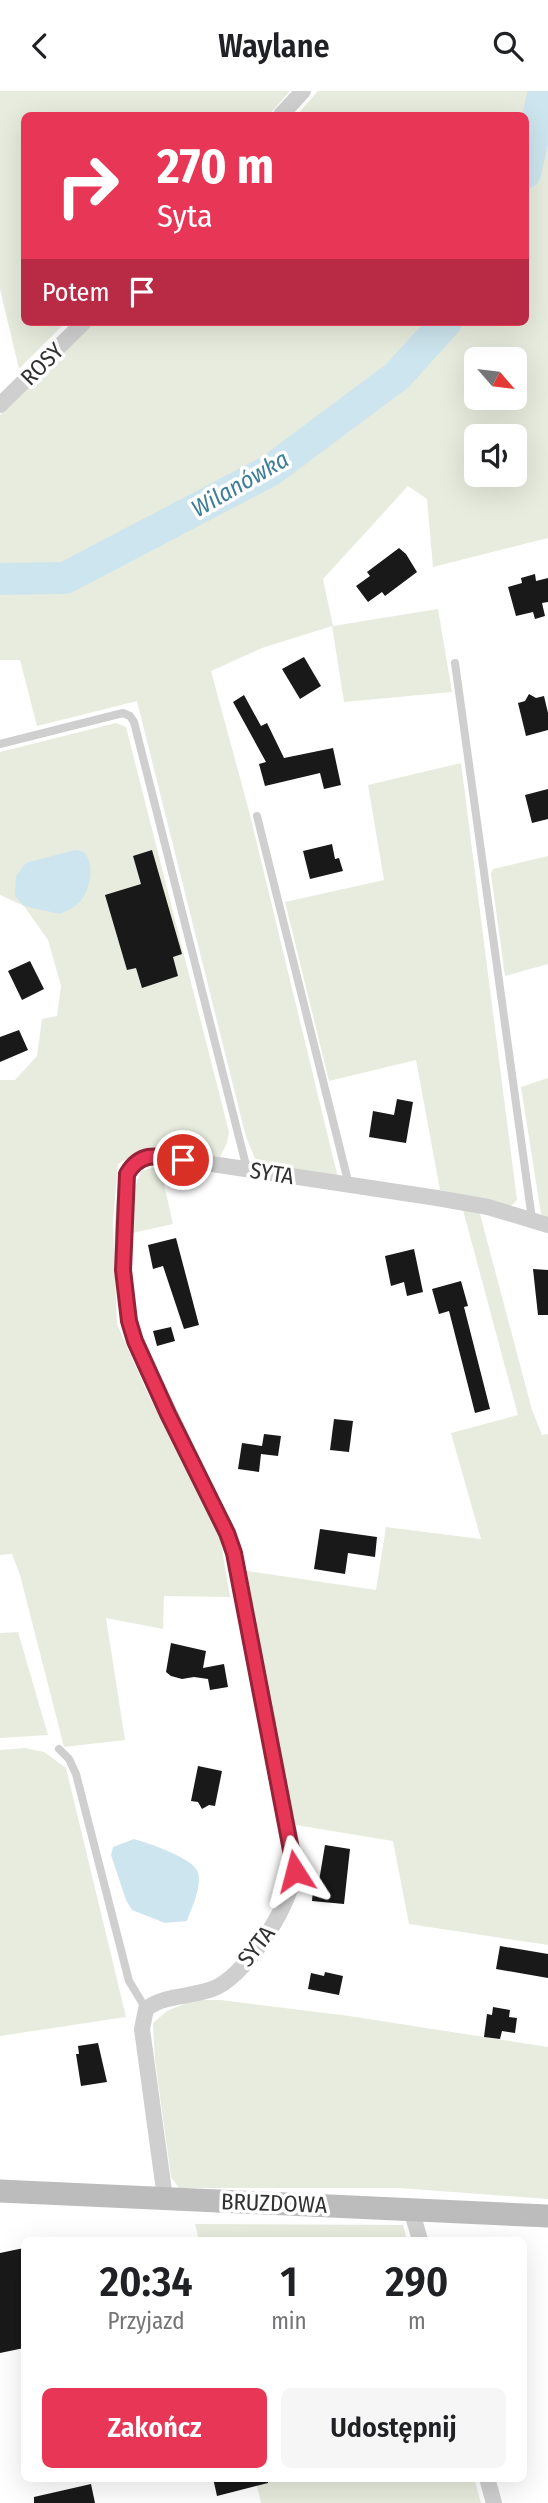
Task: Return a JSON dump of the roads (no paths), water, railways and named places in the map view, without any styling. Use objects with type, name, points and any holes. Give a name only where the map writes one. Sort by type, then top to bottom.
[{"type":"street","points":[[284,112],[303,91]]},
{"type":"street","name":"ROSY","points":[[0,405],[80,326]]},
{"type":"street","name":"SYTA","points":[[146,2009],[166,1998],[205,1991],[226,1981],[274,1923],[294,1880],[295,1863],[234,1553],[227,1533],[135,1341],[124,1295],[127,1174],[132,1165],[148,1157],[159,1156],[450,1200],[548,1225]]},
{"type":"street","points":[[146,2009],[142,2029],[165,2198]]},
{"type":"street","name":"BRUZDOWA","points":[[0,2191],[548,2216]]},
{"type":"street","points":[[411,2209],[419,2237]]},
{"type":"street","points":[[488,2482],[494,2503]]},
{"type":"lane","points":[[455,663],[532,1219]]},
{"type":"lane","points":[[0,744],[123,713],[130,716],[134,722],[247,1169]]},
{"type":"lane","points":[[257,816],[349,1185]]},
{"type":"lane","points":[[59,1749],[69,1759],[76,1774],[129,1981],[146,2009]]},
{"type":"water","points":[[75,850],[84,852],[90,864],[90,880],[81,900],[73,908],[60,914],[24,906],[15,896],[16,876],[26,863]]},
{"type":"water","points":[[134,1839],[179,1856],[198,1872],[198,1890],[187,1921],[165,1923],[132,1910],[111,1855],[113,1847]]},
{"type":"waterway","name":"Wilanówka","points":[[529,156],[544,91]]},
{"type":"waterway","name":"Wilanówka","points":[[0,579],[65,578],[271,470],[397,376],[442,326]]}]
